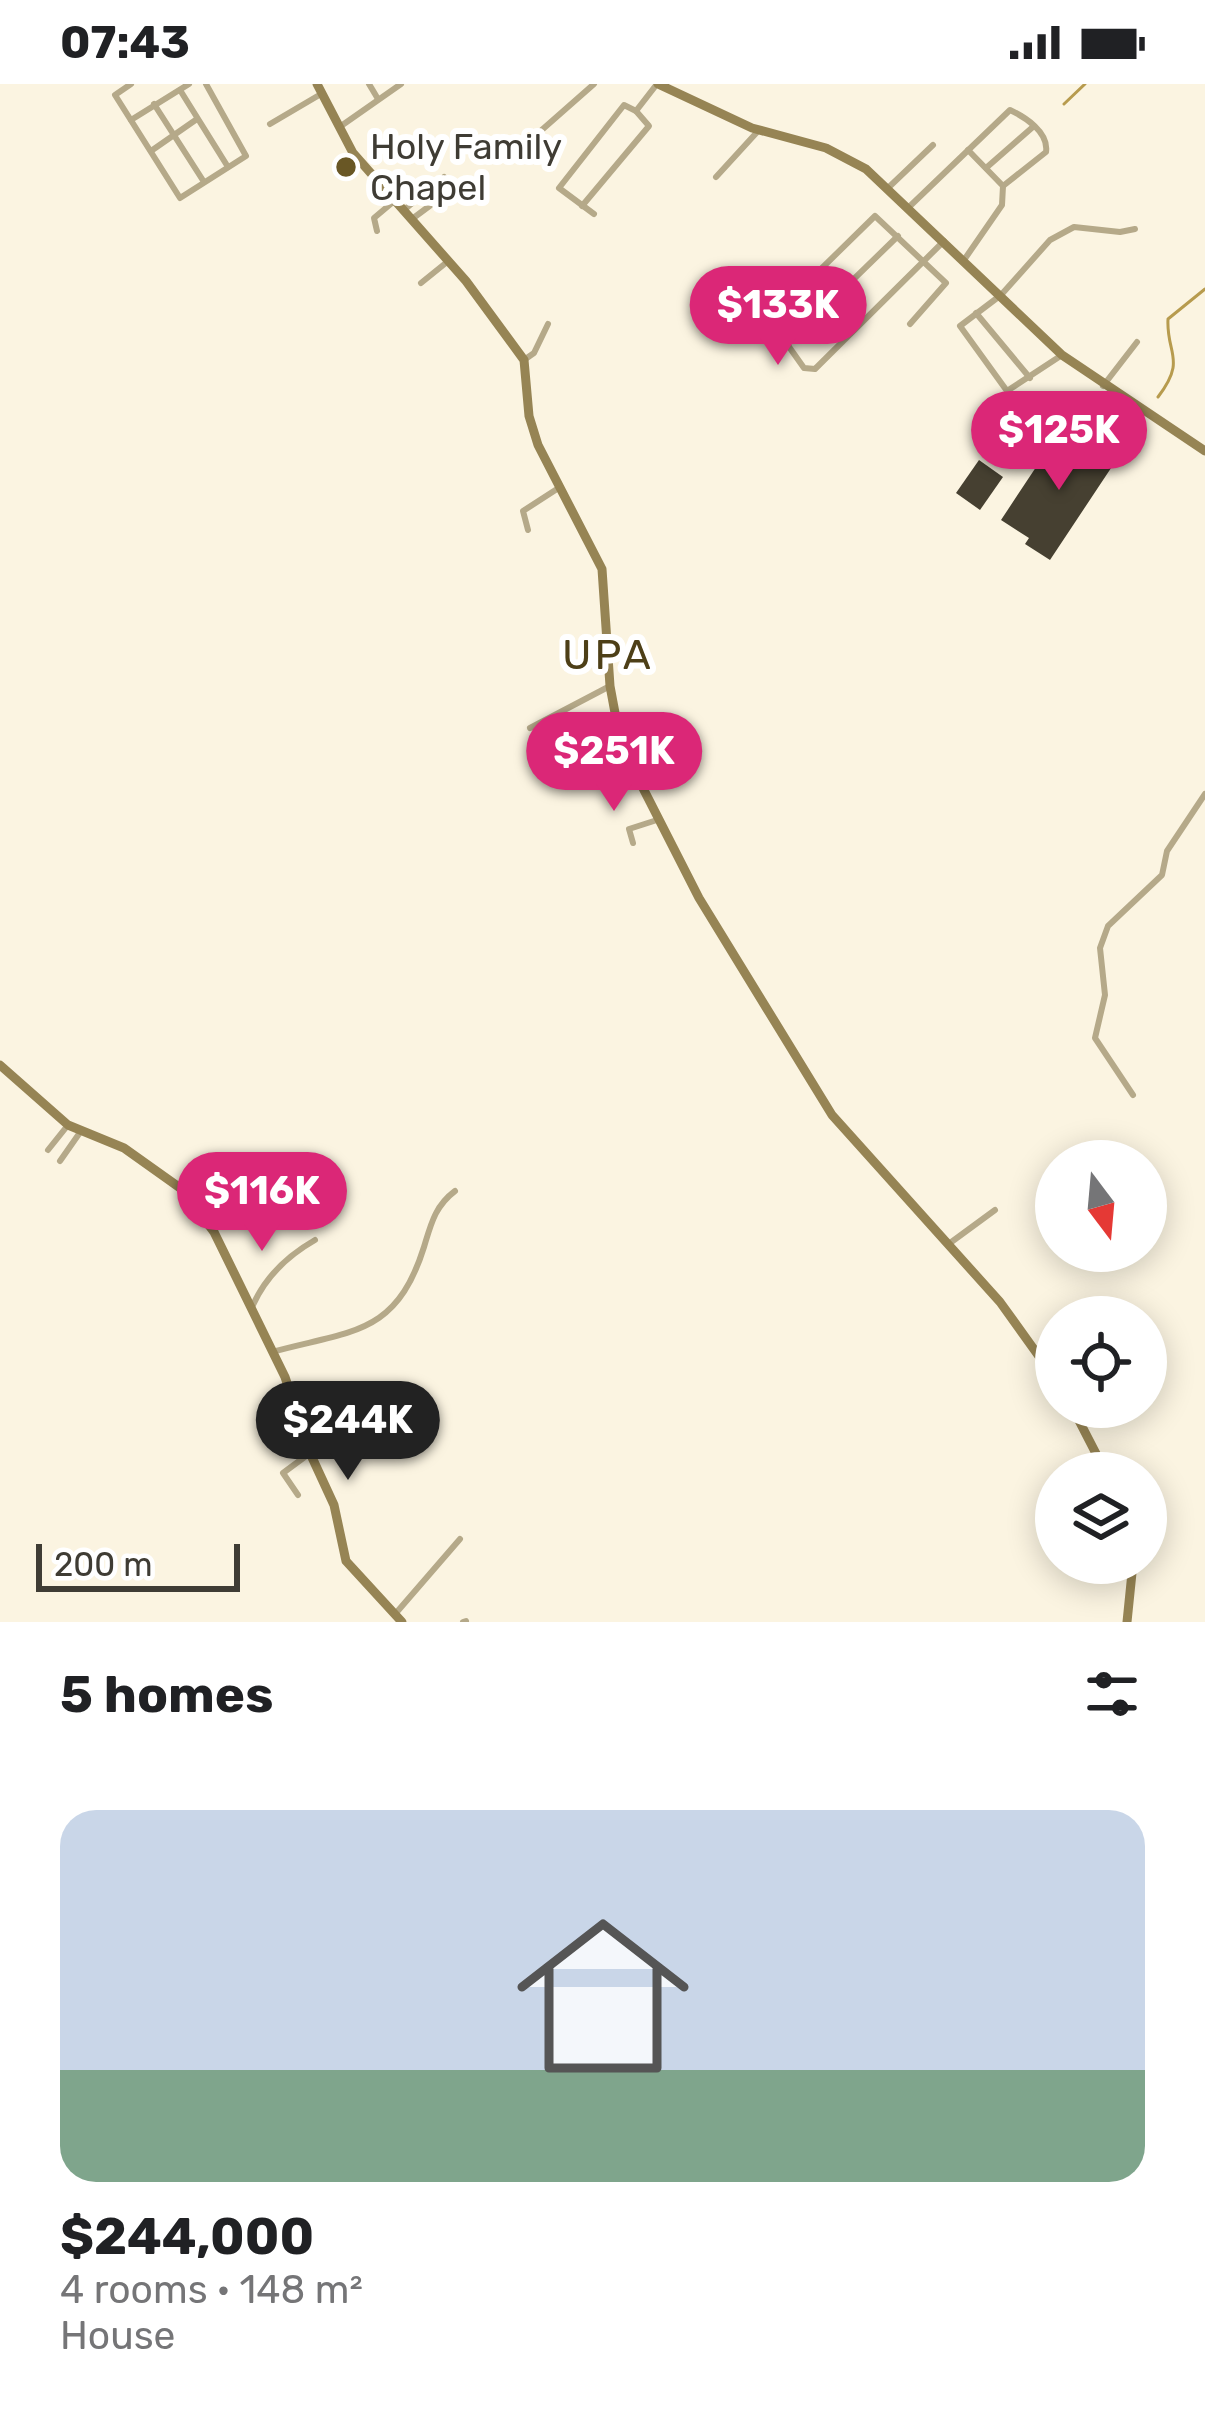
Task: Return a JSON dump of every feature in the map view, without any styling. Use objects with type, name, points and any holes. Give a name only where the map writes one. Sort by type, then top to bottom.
[{"type":"street","points":[[131,84],[116,93],[178,198],[246,155],[206,84]]},
{"type":"street","points":[[130,120],[189,84]]},
{"type":"street","points":[[369,84],[378,99]]},
{"type":"street","points":[[338,128],[400,84]]},
{"type":"street","points":[[519,150],[593,84]]},
{"type":"street","points":[[635,111],[657,84],[755,129],[826,148],[866,169],[1062,355],[1205,452]]},
{"type":"street","points":[[270,124],[319,89],[338,128],[392,202],[488,308],[524,360],[530,416],[557,490],[602,569],[610,686],[622,745],[657,820],[715,926],[832,1115],[1000,1302],[1035,1351]]},
{"type":"street","points":[[180,90],[228,167]]},
{"type":"street","points":[[154,104],[204,182]]},
{"type":"street","points":[[582,206],[649,126],[624,105],[559,188],[582,206],[594,214]]},
{"type":"street","points":[[909,207],[1011,109],[1045,137],[1046,152],[1003,186]]},
{"type":"street","points":[[151,151],[197,119]]},
{"type":"street","points":[[986,168],[1034,126]]},
{"type":"street","points":[[716,176],[755,129]]},
{"type":"street","points":[[887,188],[933,145]]},
{"type":"street","points":[[964,260],[1002,206],[1003,186],[967,149]]},
{"type":"street","points":[[405,217],[444,177]]},
{"type":"street","points":[[405,217],[447,193]]},
{"type":"street","points":[[376,231],[374,218],[392,202]]},
{"type":"street","points":[[910,324],[946,286],[925,262],[875,216],[773,316],[804,368],[815,369],[925,262],[944,241]]},
{"type":"street","points":[[1062,355],[1007,391],[960,329],[1001,295],[1039,250],[1074,226],[1120,232],[1135,229]]},
{"type":"street","points":[[787,344],[898,236]]},
{"type":"street","points":[[421,284],[447,262]]},
{"type":"street","points":[[976,313],[1030,378]]},
{"type":"street","points":[[524,360],[534,353],[548,324]]},
{"type":"street","points":[[1103,386],[1137,342]]},
{"type":"street","points":[[529,530],[523,511],[557,490]]},
{"type":"street","points":[[530,728],[610,686]]},
{"type":"street","points":[[1133,1095],[1095,1039],[1105,995],[1100,948],[1108,926],[1162,875],[1167,851],[1205,794]]},
{"type":"street","points":[[633,843],[629,829],[657,820]]},
{"type":"street","points":[[0,1065],[68,1125],[124,1148],[183,1190],[230,1258],[299,1412],[310,1454],[334,1505],[346,1561],[399,1617],[460,1539]]},
{"type":"street","points":[[48,1150],[68,1125]]},
{"type":"street","points":[[60,1161],[81,1131]]},
{"type":"street","points":[[271,1352],[382,1319],[412,1284],[436,1208],[454,1191]]},
{"type":"street","points":[[949,1244],[995,1210]]},
{"type":"street","points":[[251,1308],[263,1282],[315,1240]]},
{"type":"street","points":[[298,1495],[284,1473],[310,1454]]},
{"type":"street","points":[[1127,1622],[1131,1584]]},
{"type":"building","points":[[1058,434],[1086,452],[1096,437],[1121,453],[1050,560],[1025,544],[1029,538],[1001,520]]},
{"type":"building","points":[[979,460],[1003,477],[980,510],[956,493]]},
{"type":"waterway","points":[[1064,104],[1085,84]]},
{"type":"waterway","points":[[1158,397],[1172,374],[1168,319],[1205,289]]},
{"type":"place","name":"Holy Family Chapel","points":[[346,167]]},
{"type":"district","name":"UPA","points":[[608,655]]}]
